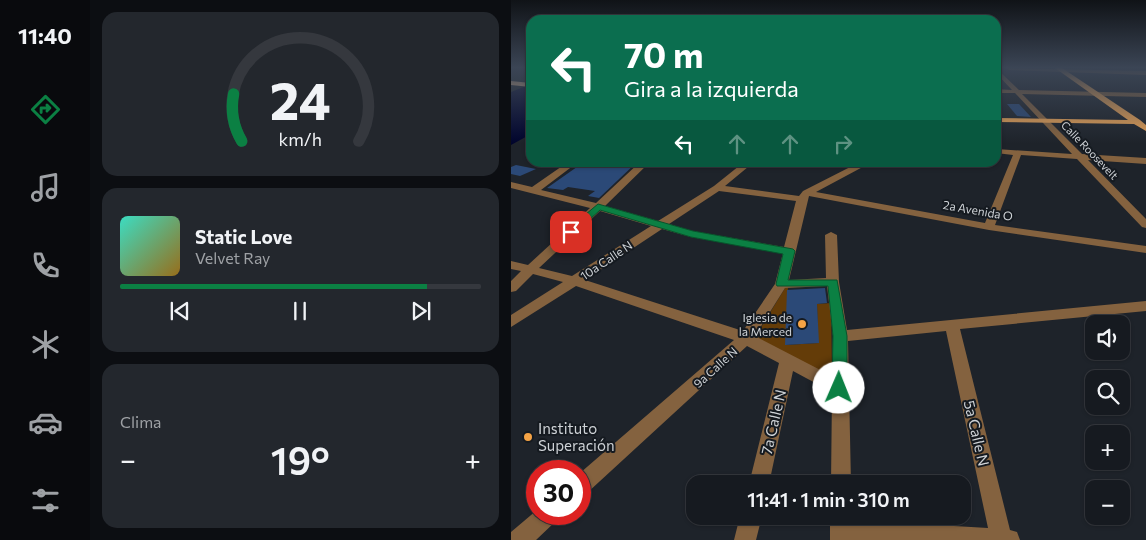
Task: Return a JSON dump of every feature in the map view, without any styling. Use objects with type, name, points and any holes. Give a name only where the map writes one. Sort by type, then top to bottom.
[{"type":"main road","points":[[1093,93],[1146,129]]},
{"type":"main road","points":[[1001,120],[1137,122]]},
{"type":"street","name":"Calle Roosevelt","points":[[1018,93],[1146,225]]},
{"type":"street","points":[[1098,93],[1146,95]]},
{"type":"street","points":[[1137,122],[1146,122]]},
{"type":"street","points":[[1001,151],[1146,160]]},
{"type":"street","points":[[989,227],[1018,153]]},
{"type":"street","points":[[533,190],[567,167]]},
{"type":"street","points":[[511,288],[641,167]]},
{"type":"street","name":"10a Calle N","points":[[511,322],[717,188],[744,167]]},
{"type":"street","points":[[804,196],[859,167]]},
{"type":"street","points":[[511,185],[598,207],[691,234],[789,251]]},
{"type":"street","name":"2a Avenida O","points":[[717,188],[804,196],[989,227],[1146,250]]},
{"type":"street","name":"9a Calle N","points":[[591,476],[746,338],[781,284],[804,196]]},
{"type":"street","points":[[831,235],[833,282],[840,336],[841,475]]},
{"type":"street","points":[[511,264],[574,281],[746,338],[839,388]]},
{"type":"street","points":[[781,284],[833,282]]},
{"type":"street","points":[[840,336],[1146,306]]},
{"type":"street","name":"5a Calle N","points":[[952,326],[1005,540]]},
{"type":"street","name":"7a Calle N","points":[[761,475],[788,360]]},
{"type":"street","points":[[519,540],[536,525]]},
{"type":"street","points":[[745,540],[749,525]]},
{"type":"street","points":[[842,529],[1005,540]]},
{"type":"shaded area","points":[[785,288],[788,288],[786,345],[818,343],[817,304],[831,303],[832,376],[754,339]]},
{"type":"water","points":[[511,93],[526,93],[526,137],[511,145]]},
{"type":"building","points":[[1007,104],[1019,104],[1031,117],[1017,116]]},
{"type":"building","points":[[516,165],[536,169],[520,176],[511,174],[511,167]]},
{"type":"building","points":[[577,167],[632,167],[599,198],[588,196],[595,191],[568,187],[563,190],[547,188]]},
{"type":"building","name":"Iglesia de la Merced","points":[[825,288],[827,303],[817,304],[819,343],[785,345],[787,290]]},
{"type":"place","name":"Iglesia de la Merced","points":[[802,324]]},
{"type":"place","name":"Instituto Superación","points":[[528,437]]},
{"type":"route","points":[[571,232],[598,207],[691,234],[789,251],[781,284],[833,282],[840,336],[839,388]]}]
